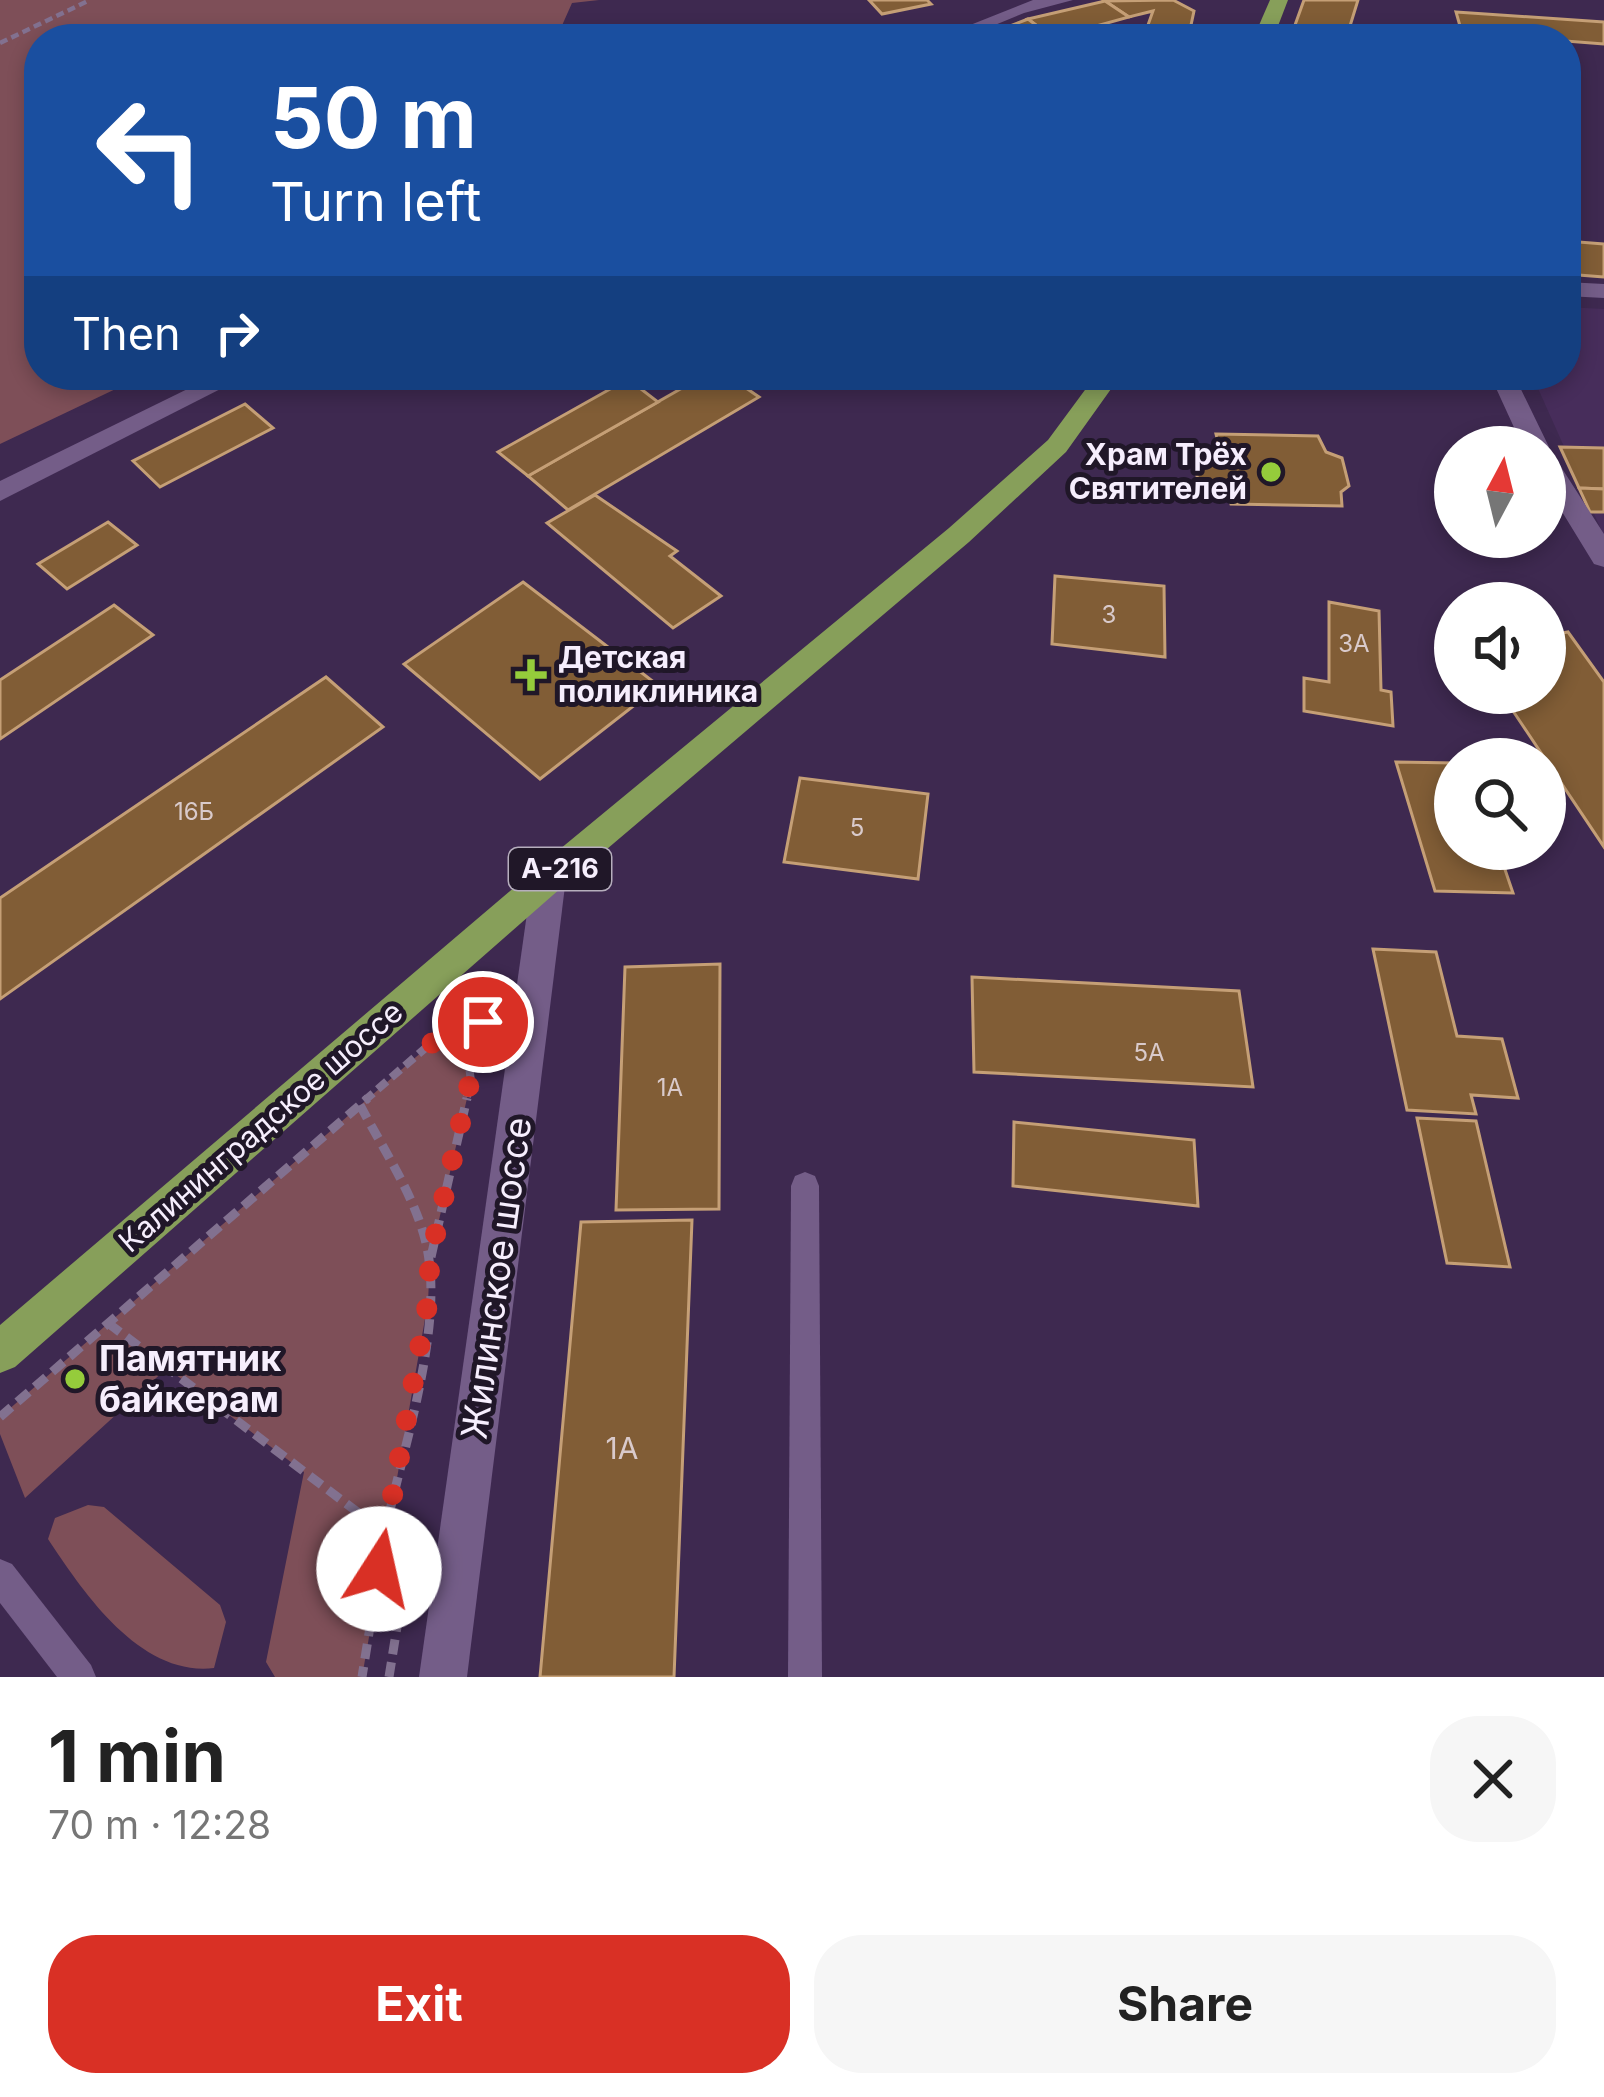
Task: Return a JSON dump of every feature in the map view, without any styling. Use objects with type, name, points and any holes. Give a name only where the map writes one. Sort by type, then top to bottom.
[{"type":"main road","name":"Калининградское шоссе","points":[[0,1352],[1057,446],[1098,390]]},
{"type":"street","points":[[981,24],[1019,8],[1064,0]]},
{"type":"street","points":[[0,492],[206,390]]},
{"type":"street","points":[[1509,390],[1526,426]]},
{"type":"street","points":[[1566,496],[1604,557]]},
{"type":"street","name":"Жилинское шоссе","points":[[442,1677],[549,878]]},
{"type":"lane","points":[[805,1186],[805,1677]]},
{"type":"lane","points":[[0,1576],[79,1677]]},
{"type":"path","points":[[40,24],[90,0]]},
{"type":"path","points":[[0,1417],[459,1019],[483,1022],[490,1049]]},
{"type":"path","points":[[362,1677],[428,1302],[430,1259],[470,1081],[470,1060],[461,1045],[431,1044]]},
{"type":"path","points":[[483,1096],[487,1072]]},
{"type":"path","points":[[360,1105],[422,1229],[430,1259]]},
{"type":"path","points":[[108,1324],[385,1533]]},
{"type":"path","points":[[389,1677],[408,1561]]},
{"type":"shaded area","points":[[0,0],[599,0],[572,3],[563,24],[24,24],[24,390],[113,390],[0,444]]},
{"type":"shaded area","points":[[1581,308],[1604,309],[1604,536],[1566,451],[1566,426],[1555,426],[1539,390],[1581,390]]},
{"type":"shaded area","points":[[451,1042],[467,1051],[471,1081],[430,1259],[428,1302],[362,1677],[275,1677],[266,1662],[304,1472],[167,1368],[25,1498],[0,1434],[0,1417],[431,1044]]},
{"type":"shaded area","points":[[88,1505],[104,1507],[220,1605],[226,1622],[214,1668],[187,1667],[137,1645],[78,1582],[48,1539],[55,1518]]},
{"type":"building","points":[[869,0],[927,0],[931,4],[882,14]]},
{"type":"building","points":[[1173,0],[1194,11],[1191,24],[1148,24],[1153,11],[1129,17],[1105,1]]},
{"type":"building","points":[[1304,0],[1358,0],[1351,24],[1295,24]]},
{"type":"building","points":[[1105,1],[1129,17],[1104,24],[1035,24],[1028,19]]},
{"type":"building","points":[[1456,12],[1604,22],[1604,44],[1581,42],[1581,24],[1459,24]]},
{"type":"building","points":[[1581,242],[1604,244],[1604,277],[1581,275]]},
{"type":"building","points":[[608,390],[642,390],[658,402],[528,476],[498,452]]},
{"type":"building","points":[[679,390],[749,390],[759,397],[568,510],[528,476]]},
{"type":"building","points":[[245,404],[273,428],[160,487],[133,461]]},
{"type":"building","name":"Храм Трёх Святителей","points":[[1216,434],[1318,436],[1326,452],[1342,458],[1349,486],[1341,492],[1342,506],[1231,504],[1227,486],[1199,485],[1191,449],[1220,450]]},
{"type":"building","points":[[1566,447],[1604,448],[1604,489],[1579,488],[1566,460]]},
{"type":"building","points":[[1579,488],[1604,489],[1604,512],[1590,512]]},
{"type":"building","points":[[595,495],[677,551],[670,556],[721,596],[673,628],[547,523]]},
{"type":"building","points":[[108,522],[137,545],[67,589],[38,564]]},
{"type":"building","points":[[1055,576],[1164,586],[1165,657],[1052,644]]},
{"type":"building","name":"Детская поликлиника","points":[[523,582],[659,686],[540,779],[404,664]]},
{"type":"building","points":[[1329,602],[1379,611],[1381,690],[1391,692],[1393,726],[1304,711],[1304,678],[1329,682]]},
{"type":"building","points":[[114,605],[153,635],[0,739],[0,680]]},
{"type":"building","points":[[1566,632],[1604,682],[1604,847],[1566,790],[1566,738],[1531,738],[1515,714],[1566,714]]},
{"type":"building","points":[[326,677],[383,727],[0,999],[0,898]]},
{"type":"building","points":[[1396,762],[1434,763],[1434,870],[1505,870],[1513,893],[1435,891]]},
{"type":"building","points":[[800,778],[928,794],[918,879],[784,862]]},
{"type":"building","points":[[1373,949],[1436,952],[1457,1036],[1502,1039],[1518,1098],[1471,1095],[1476,1114],[1407,1110]]},
{"type":"building","points":[[720,964],[719,1209],[616,1210],[625,967]]},
{"type":"building","points":[[972,977],[1239,991],[1253,1087],[974,1072]]},
{"type":"building","points":[[1417,1118],[1476,1121],[1510,1267],[1447,1263]]},
{"type":"building","points":[[1014,1122],[1194,1140],[1198,1206],[1013,1186]]},
{"type":"building","points":[[692,1220],[674,1677],[540,1677],[581,1222]]},
{"type":"place","name":"Храм Трёх Святителей","points":[[1271,472]]},
{"type":"place","name":"Детская поликлиника","points":[[531,675]]},
{"type":"place","name":"Памятник байкерам","points":[[75,1379]]},
{"type":"route","points":[[379,1569],[428,1302],[430,1259],[470,1081],[470,1060],[461,1045],[431,1044],[459,1019],[483,1022]]}]
